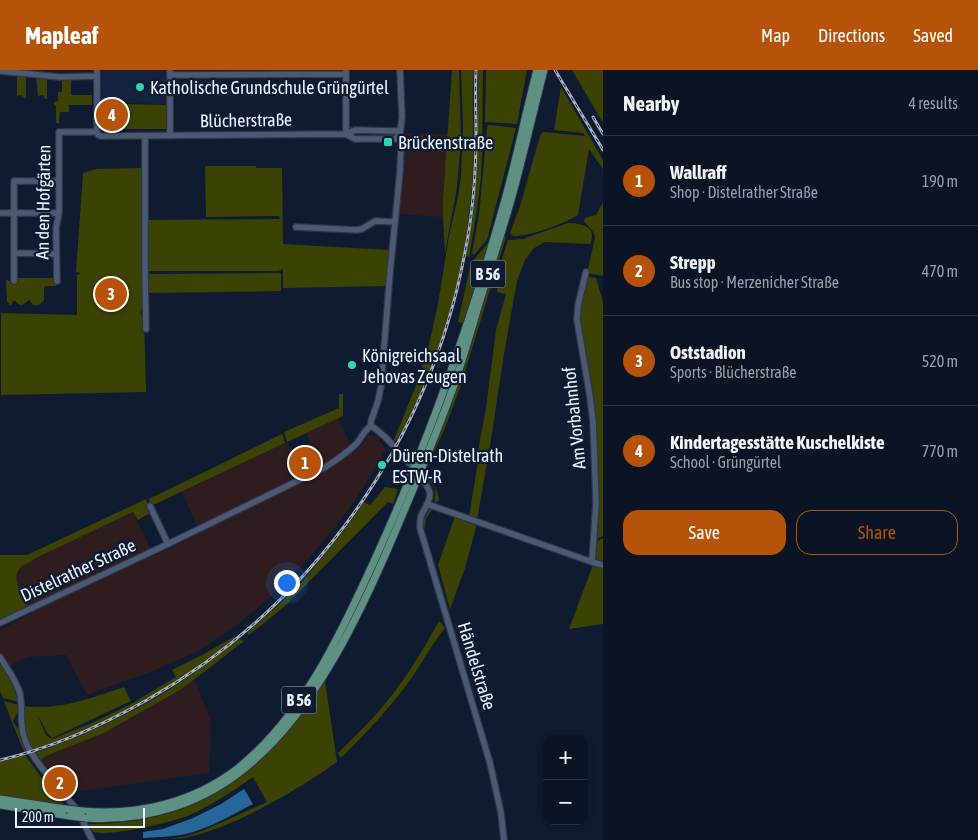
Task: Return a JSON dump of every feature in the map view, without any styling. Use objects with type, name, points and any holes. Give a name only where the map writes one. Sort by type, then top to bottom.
[{"type":"main road","name":"B 56","points":[[416,472],[504,205],[537,70]]},
{"type":"main road","name":"B 56","points":[[0,805],[84,814],[124,812],[162,806],[213,784],[236,769],[260,748],[292,711],[327,657],[362,587],[416,472],[456,380],[509,206],[544,70]]},
{"type":"main road","name":"B 56","points":[[0,798],[68,812]]},
{"type":"street","points":[[400,70],[402,122],[400,171],[381,386],[371,426],[385,437],[427,485],[430,492],[427,504],[603,565]]},
{"type":"street","points":[[0,71],[60,77],[97,73],[98,134]]},
{"type":"street","points":[[170,136],[170,73],[346,72],[346,134]]},
{"type":"street","name":"An den Hofgärten","points":[[57,281],[56,228],[59,213],[59,132],[98,134]]},
{"type":"street","name":"Blücherstraße","points":[[98,134],[101,136],[170,136],[346,134],[355,139],[394,139],[400,135]]},
{"type":"street","points":[[146,136],[146,329]]},
{"type":"street","points":[[14,281],[14,181],[59,181]]},
{"type":"street","points":[[0,213],[59,213]]},
{"type":"street","points":[[296,227],[357,230],[375,221],[395,222]]},
{"type":"street","points":[[14,253],[56,254]]},
{"type":"street","name":"Am Vorbahnhof","points":[[586,272],[578,305],[577,320],[593,421],[596,503],[592,562]]},
{"type":"street","name":"Distelrather Straße","points":[[0,623],[168,544],[334,462],[354,446],[368,427],[371,426]]},
{"type":"street","name":"Händelstraße","points":[[427,504],[421,517],[421,534],[490,763],[499,804],[504,840]]},
{"type":"street","points":[[150,506],[168,544]]},
{"type":"street","points":[[0,657],[18,689],[23,734],[27,746],[78,811],[92,840]]},
{"type":"shaded area","name":"Katholische Grundschule Grüngürtel","points":[[102,70],[166,70],[166,104],[123,103],[123,131],[101,131],[103,129],[101,127],[100,81],[102,81]]},
{"type":"shaded area","points":[[405,133],[448,134],[443,217],[398,214]]},
{"type":"shaded area","points":[[338,418],[350,443],[357,450],[368,436],[372,435],[377,437],[386,449],[362,490],[338,524],[278,590],[241,622],[199,651],[153,671],[87,695],[66,655],[27,657],[9,667],[0,653],[0,630],[32,613],[17,585],[16,577],[21,567],[133,512],[154,556],[200,533],[182,492],[287,442],[294,454],[311,446],[306,433]]},
{"type":"shaded area","points":[[194,679],[211,720],[209,773],[68,793],[41,760],[46,756],[104,733],[180,690]]},
{"type":"shaded area","points":[[244,789],[253,804],[223,820],[187,834],[143,838],[143,832],[163,829],[193,818],[221,804]]},
{"type":"green space","points":[[452,70],[459,70],[461,141],[457,187],[445,253],[443,199]]},
{"type":"green space","points":[[461,70],[474,70],[473,173],[471,202],[462,261],[448,318],[429,374],[396,441],[394,440],[415,388],[429,345],[458,197],[461,176],[463,126]]},
{"type":"green space","points":[[478,70],[483,70],[481,177],[469,257],[466,256],[474,210],[477,161]]},
{"type":"green space","points":[[486,70],[527,70],[517,124],[485,122]]},
{"type":"green space","points":[[572,70],[603,70],[603,123]]},
{"type":"green space","points":[[17,76],[26,76],[26,99],[21,95],[17,96]]},
{"type":"green space","points":[[36,77],[47,78],[47,99],[43,95],[38,96]]},
{"type":"green space","points":[[62,79],[71,79],[71,95],[92,95],[92,105],[69,105],[69,112],[60,112],[59,123],[56,123],[56,106],[54,102],[58,101],[58,92],[62,92]]},
{"type":"green space","points":[[561,87],[603,160],[603,169],[589,149],[578,215],[547,229],[513,236],[510,233],[542,133],[585,136],[583,133],[554,130]]},
{"type":"green space","points":[[123,104],[167,105],[167,129],[123,129]]},
{"type":"green space","points":[[489,125],[516,128],[487,240],[474,255],[472,253],[479,215],[487,127]]},
{"type":"green space","points":[[205,166],[282,168],[283,244],[390,250],[387,286],[283,288],[283,269],[278,271],[146,270],[146,221],[148,220],[280,219],[279,216],[206,217]]},
{"type":"green space","points":[[143,168],[143,268],[141,274],[144,279],[144,309],[140,314],[144,317],[146,392],[1,395],[1,313],[77,315],[77,275],[81,273],[76,272],[83,173],[96,169]]},
{"type":"green space","points":[[603,202],[603,276],[587,273],[595,238],[584,221],[585,218],[596,215]]},
{"type":"green space","points":[[568,223],[581,224],[587,227],[592,234],[591,244],[544,242],[533,249],[525,260],[517,281],[477,520],[469,516],[496,330],[506,294],[497,292],[501,262],[508,240],[523,239]]},
{"type":"green space","points":[[503,236],[506,237],[461,385],[445,428],[429,463],[427,463]]},
{"type":"green space","points":[[489,242],[463,323],[458,322],[471,263]]},
{"type":"green space","points":[[281,273],[281,291],[149,293],[149,274]]},
{"type":"green space","points":[[588,277],[596,278],[603,302],[603,536],[595,540],[597,461],[578,320]]},
{"type":"green space","points":[[16,278],[52,278],[56,280],[56,286],[45,286],[44,300],[39,305],[33,305],[29,300],[22,305],[14,300],[10,305],[7,301],[6,280],[14,282]]},
{"type":"green space","points":[[339,394],[343,394],[343,416],[287,442],[284,432],[339,408]]},
{"type":"green space","points":[[282,434],[285,443],[151,506],[149,499]]},
{"type":"green space","points":[[426,466],[439,496],[439,500],[435,503],[435,489],[424,474]]},
{"type":"green space","points":[[385,487],[398,489],[393,504],[388,502],[285,606],[249,635],[247,633],[297,588],[348,525],[364,502],[370,505]]},
{"type":"green space","points":[[146,499],[152,512],[138,520],[133,512],[22,566],[18,570],[17,581],[28,606],[0,620],[0,555],[27,555]]},
{"type":"green space","points":[[430,508],[433,508],[426,519],[424,531],[459,645],[457,644],[422,529],[423,522]]},
{"type":"green space","points":[[455,516],[477,524],[465,568],[450,609],[438,565]]},
{"type":"green space","points":[[603,538],[603,562],[595,559],[595,542]]},
{"type":"green space","points":[[593,565],[603,567],[603,624],[569,629]]},
{"type":"green space","points":[[439,621],[445,628],[408,683],[376,722],[341,758],[338,753],[373,717],[400,685]]},
{"type":"green space","points":[[235,636],[234,639],[187,674],[143,702],[96,725],[32,750],[25,734],[23,706],[49,707],[62,705],[124,687],[131,701],[52,738],[39,719],[46,735],[52,739],[92,723],[131,704],[176,677],[172,670]]},
{"type":"green space","points":[[239,639],[244,641],[180,690],[104,733],[46,756],[41,760],[35,753],[87,732],[138,708],[179,683]]},
{"type":"green space","points":[[0,661],[14,685],[19,702],[3,698],[0,691]]},
{"type":"green space","points":[[325,681],[337,762],[302,785],[257,811],[210,831],[189,837],[170,839],[202,831],[267,802],[253,777],[230,793],[182,818],[157,825],[114,832],[94,832],[88,828],[86,824],[115,823],[168,814],[215,794],[258,762],[279,741]]},
{"type":"green space","points":[[4,701],[19,705],[13,721],[19,730],[27,751],[25,752],[21,745]]},
{"type":"green space","points":[[25,755],[64,804],[63,806],[0,796],[0,761]]},
{"type":"railway","points":[[0,760],[57,743],[112,719],[147,700],[207,661],[262,616],[312,566],[356,511],[393,451],[424,388],[448,321],[465,252],[472,208],[476,149],[476,70]]},
{"type":"railway","points":[[555,70],[603,150]]},
{"type":"railway","points":[[593,117],[603,134]]},
{"type":"place","name":"Katholische Grundschule Grüngürtel","points":[[140,87]]},
{"type":"place","name":"Kindertagesstätte Kuschelkiste","points":[[112,115]]},
{"type":"place","name":"Brückenstraße","points":[[388,142]]},
{"type":"place","name":"Oststadion","points":[[111,294]]},
{"type":"place","name":"Königreichsaal Jehovas Zeugen","points":[[352,365]]},
{"type":"place","name":"Wallraff","points":[[305,463]]},
{"type":"place","name":"Düren-Distelrath ESTW-R","points":[[382,465]]},
{"type":"place","name":"Strepp","points":[[60,783]]}]
